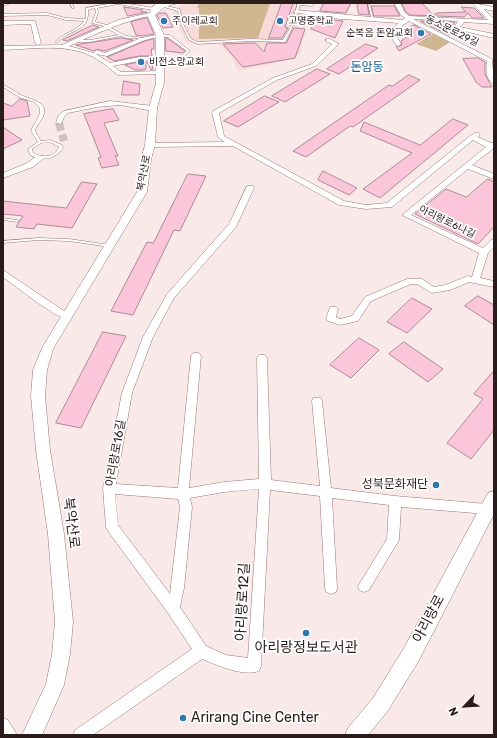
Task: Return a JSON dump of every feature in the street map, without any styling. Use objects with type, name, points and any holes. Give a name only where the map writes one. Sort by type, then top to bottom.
[{"type":"main road","name":"아리랑로","points":[[355,735],[380,705],[410,655],[490,504]]},
{"type":"street","points":[[3,4],[8,3]]},
{"type":"street","points":[[66,46],[159,6],[175,3]]},
{"type":"street","name":"동소문로29길","points":[[397,3],[406,20],[492,59],[489,67],[491,79],[494,82]]},
{"type":"street","points":[[477,5],[494,9]]},
{"type":"street","points":[[477,5],[490,20],[494,21]]},
{"type":"street","name":"북악산로","points":[[32,735],[55,685],[62,654],[64,622],[56,534],[38,396],[40,370],[47,349],[142,192],[146,159],[150,145],[153,108],[160,83],[161,58],[159,6]]},
{"type":"street","name":"동소문로29길","points":[[296,12],[373,20],[406,20],[413,17],[494,21]]},
{"type":"street","points":[[398,44],[391,32],[406,20]]},
{"type":"street","name":"동소문로29길","points":[[462,20],[456,28],[494,36]]},
{"type":"street","points":[[3,22],[33,22],[38,44]]},
{"type":"street","points":[[3,48],[66,46],[105,56],[140,39],[160,35]]},
{"type":"street","points":[[328,40],[336,44],[314,64],[275,79],[215,112],[220,137],[342,203],[366,207],[389,205],[474,136],[492,145]]},
{"type":"street","points":[[3,48],[56,42],[87,52],[103,60],[120,74],[160,73]]},
{"type":"street","points":[[108,65],[134,60],[161,58]]},
{"type":"street","points":[[59,123],[61,116],[66,112],[111,103],[139,108],[153,108]]},
{"type":"street","points":[[150,145],[234,144]]},
{"type":"street","name":"아리랑로6나길","points":[[484,252],[406,215],[492,145]]},
{"type":"street","points":[[3,176],[30,165],[40,158]]},
{"type":"street","points":[[467,166],[494,177]]},
{"type":"street","name":"아리랑로16길","points":[[201,651],[173,608],[112,527],[108,488],[127,393],[148,337],[170,296],[233,225],[250,188]]},
{"type":"street","name":"아리랑로6나길","points":[[476,281],[484,252],[494,242]]},
{"type":"street","points":[[3,273],[50,307],[67,317]]},
{"type":"street","points":[[333,309],[331,319],[340,322],[355,319],[368,299],[410,281],[418,281],[432,290],[447,288],[468,279],[494,284]]},
{"type":"street","points":[[173,608],[178,588],[186,507],[183,494],[196,356]]},
{"type":"street","name":"아리랑로12길","points":[[201,651],[225,662],[254,666],[265,484],[262,358]]},
{"type":"street","points":[[317,401],[326,492],[331,588]]},
{"type":"street","points":[[108,488],[183,494],[224,487],[265,484],[395,501],[490,504]]},
{"type":"street","points":[[364,586],[393,540],[395,501]]},
{"type":"street","points":[[80,735],[201,651]]},
{"type":"street","points":[[3,724],[10,735]]},
{"type":"lane","points":[[71,3],[73,7]]},
{"type":"lane","points":[[56,42],[60,37],[78,30],[86,20],[86,9],[117,3],[159,6],[179,10],[180,21],[190,40],[198,42],[250,40],[284,41],[291,30],[300,4],[313,5]]},
{"type":"lane","points":[[369,5],[373,20]]},
{"type":"lane","points":[[96,7],[97,12],[93,22],[109,27],[122,35],[140,39]]},
{"type":"lane","points":[[3,15],[47,14],[66,19],[86,20]]},
{"type":"lane","points":[[78,41],[90,41],[122,35]]},
{"type":"lane","points":[[160,35],[169,36],[189,51],[180,59]]},
{"type":"lane","points":[[3,86],[20,96],[35,101],[41,107],[42,114],[33,132],[40,142]]},
{"type":"lane","points":[[40,142],[54,142],[61,148],[57,154],[53,156],[40,158],[34,156],[30,152],[32,146],[40,142]]},
{"type":"lane","points":[[3,218],[17,221]]},
{"type":"lane","points":[[3,242],[38,239],[69,240],[110,246]]},
{"type":"shaded area","points":[[183,3],[301,3],[305,31],[301,51],[293,59],[238,71],[232,58],[219,44],[199,45],[187,43],[172,14]]},
{"type":"shaded area","points":[[199,3],[270,4],[258,38],[199,39],[199,8],[197,8]]},
{"type":"shaded area","points":[[433,34],[450,42],[436,51],[416,44]]},
{"type":"building","points":[[282,3],[293,3],[285,27],[288,28],[282,38],[269,38]]},
{"type":"building","points":[[324,3],[351,3],[346,13],[320,11]]},
{"type":"building","points":[[357,3],[367,3],[369,15],[359,14]]},
{"type":"building","points":[[402,3],[422,3],[433,15],[437,13],[466,12],[461,7],[474,8],[484,18],[472,18],[468,13],[464,17],[410,15],[406,12]]},
{"type":"building","points":[[372,6],[394,6],[400,16],[374,16]]},
{"type":"building","points":[[124,7],[143,10],[141,12],[147,12],[128,16]]},
{"type":"building","points":[[160,13],[166,13],[173,27],[163,28],[157,15]]},
{"type":"building","points":[[147,18],[154,34],[142,36],[136,35],[131,22]]},
{"type":"building","points":[[317,18],[343,21],[335,38],[311,29]]},
{"type":"building","points":[[421,21],[455,22],[453,27],[454,30],[449,35]]},
{"type":"building","points":[[93,25],[99,27],[67,41],[63,40]]},
{"type":"building","points":[[414,25],[431,34],[399,51],[396,47],[402,45],[401,41],[414,32],[406,29]]},
{"type":"building","points":[[294,28],[305,29],[295,58],[243,67],[223,44],[255,43],[264,52],[267,43],[286,43]]},
{"type":"building","points":[[121,38],[133,40],[105,51],[96,49],[94,51],[76,45]]},
{"type":"building","points":[[166,38],[185,51],[182,53],[166,51]]},
{"type":"building","points":[[154,39],[154,49],[151,49],[152,56],[139,56],[114,61],[107,57],[145,41]]},
{"type":"building","points":[[366,44],[378,48],[339,74],[327,69]]},
{"type":"building","points":[[478,58],[485,62],[485,74],[492,87],[482,87],[476,82],[463,59]]},
{"type":"building","points":[[139,62],[152,62],[153,70],[151,70],[148,63],[146,63],[146,69],[143,70],[135,70],[125,65]]},
{"type":"building","points":[[317,69],[330,74],[285,102],[272,96]]},
{"type":"building","points":[[409,75],[420,80],[353,127],[350,126],[306,157],[293,151],[389,85],[392,86]]},
{"type":"building","points":[[124,81],[140,84],[139,95],[122,95]]},
{"type":"building","points":[[265,96],[279,102],[238,127],[224,121]]},
{"type":"building","points":[[20,99],[27,101],[30,116],[3,120],[3,103],[12,106]]},
{"type":"building","points":[[113,109],[119,120],[104,123],[118,156],[115,156],[119,165],[102,168],[98,158],[101,157],[84,114]]},
{"type":"building","points":[[453,119],[468,125],[380,198],[363,189],[412,153],[360,131],[364,122],[420,145]]},
{"type":"building","points":[[3,127],[22,140],[3,149]]},
{"type":"building","points":[[323,171],[357,188],[349,195],[318,180]]},
{"type":"building","points":[[188,174],[206,176],[180,231],[174,230],[133,315],[111,311],[147,242],[153,243]]},
{"type":"building","points":[[488,179],[494,182],[494,227],[478,244],[415,214],[446,189],[466,197]]},
{"type":"building","points":[[82,182],[97,184],[72,228],[37,224],[34,229],[16,227],[23,216],[3,214],[3,201],[66,208]]},
{"type":"building","points":[[478,296],[494,305],[494,325],[465,306]]},
{"type":"building","points":[[412,298],[432,309],[407,333],[387,322]]},
{"type":"building","points":[[103,332],[126,336],[81,428],[56,423]]},
{"type":"building","points":[[359,338],[379,350],[351,378],[330,365]]},
{"type":"building","points":[[404,342],[443,369],[428,382],[389,354]]},
{"type":"building","points":[[494,371],[494,430],[471,459],[447,443],[483,399],[474,394]]},
{"type":"tunnel","points":[[59,123],[64,141]]},
{"type":"place","name":"주이레교회","points":[[164,21]]},
{"type":"place","name":"고명중학교","points":[[280,21]]},
{"type":"place","name":"순복음 돈암교회","points":[[421,33]]},
{"type":"place","name":"비전소망교회","points":[[141,62]]},
{"type":"place","name":"성북문화재단","points":[[436,485]]},
{"type":"place","name":"아리랑정보도서관","points":[[306,633]]},
{"type":"place","name":"Arirang Cine Center","points":[[183,718]]},
{"type":"district","name":"돈암동","points":[[367,68]]}]
